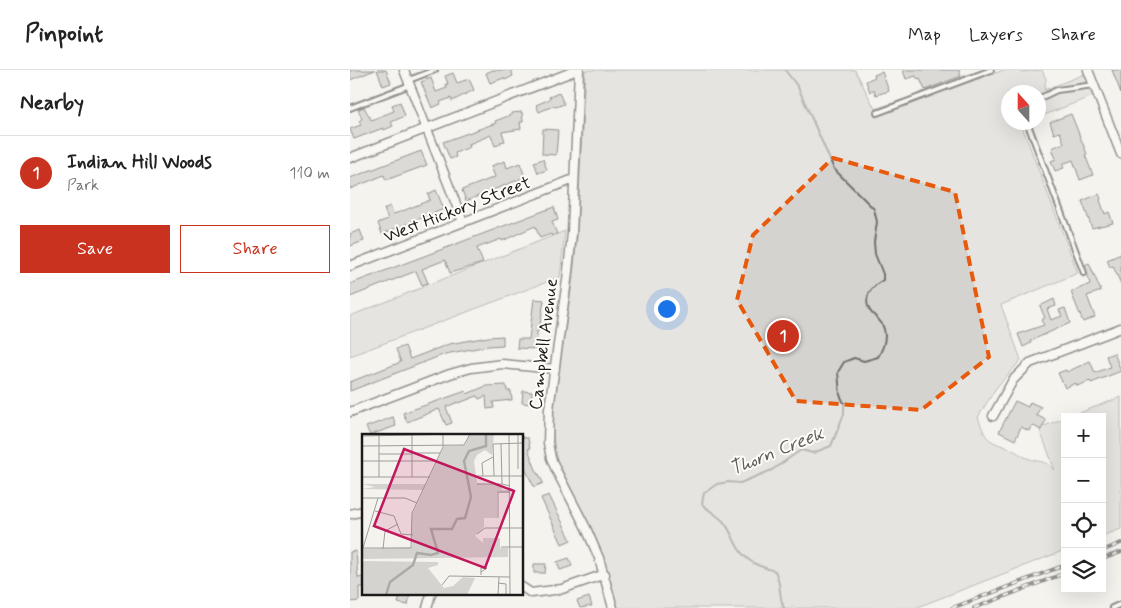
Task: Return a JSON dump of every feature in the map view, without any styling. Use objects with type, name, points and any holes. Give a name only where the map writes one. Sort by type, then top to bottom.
[{"type":"street","points":[[404,70],[463,222]]},
{"type":"street","points":[[350,158],[578,70]]},
{"type":"street","name":"Campbell Avenue","points":[[578,70],[574,179],[567,280],[549,409],[548,443],[556,470],[586,528],[605,574],[613,608]]},
{"type":"street","points":[[1088,70],[1118,140],[1121,154]]},
{"type":"street","name":"West Hickory Street","points":[[350,266],[574,179]]},
{"type":"street","points":[[993,416],[1013,380],[1030,363],[1121,328]]},
{"type":"street","points":[[350,412],[471,368],[502,364],[555,369]]},
{"type":"street","points":[[524,588],[532,593],[562,589],[605,574]]},
{"type":"lane","points":[[350,108],[409,83],[434,70]]},
{"type":"lane","points":[[876,114],[991,70]]},
{"type":"lane","points":[[1046,95],[1057,90],[1094,84]]},
{"type":"lane","points":[[1030,130],[1084,273]]},
{"type":"lane","points":[[1112,608],[1121,604]]},
{"type":"highlighted area","points":[[833,158],[955,192],[989,357],[921,410],[796,401],[737,300],[753,235]]},
{"type":"shaded area","points":[[585,70],[855,70],[875,109],[908,98],[918,100],[1004,70],[1022,72],[1042,70],[1046,79],[1045,85],[1001,85],[1001,130],[1023,130],[1078,273],[1001,305],[1021,360],[996,388],[978,417],[988,439],[1031,460],[1045,463],[1055,470],[1039,428],[1061,420],[1061,552],[915,608],[618,608],[605,562],[555,456],[554,406],[577,239]]},
{"type":"shaded area","points":[[1085,74],[1093,96],[1046,114],[1046,89]]},
{"type":"shaded area","points":[[565,231],[560,277],[350,356],[350,316]]},
{"type":"shaded area","points":[[1121,397],[1121,529],[1106,535],[1106,413],[1079,413]]},
{"type":"building","points":[[350,70],[375,70],[350,80]]},
{"type":"building","points":[[377,70],[386,70],[391,83],[383,86]]},
{"type":"building","points":[[493,70],[511,70],[513,76],[490,83],[486,73]]},
{"type":"building","points":[[903,70],[959,70],[961,76],[925,90],[920,79],[918,80],[916,76],[906,79]]},
{"type":"building","points":[[1112,70],[1121,70],[1121,93]]},
{"type":"building","points":[[882,72],[889,91],[876,95],[874,90],[870,92],[866,81]]},
{"type":"building","points":[[453,73],[457,83],[469,79],[474,90],[452,101],[451,98],[440,102],[441,104],[432,108],[421,82],[431,78],[436,92],[447,88],[446,84],[448,84],[445,76]]},
{"type":"building","points":[[559,93],[564,104],[539,112],[536,105]]},
{"type":"building","points":[[400,102],[405,116],[391,122],[393,126],[354,139],[350,129],[361,125],[359,121],[362,119],[358,109],[364,107],[371,120],[394,111],[392,105]]},
{"type":"building","points":[[522,112],[523,122],[520,122],[521,129],[502,132],[505,141],[500,142],[501,144],[495,146],[491,135],[469,144],[470,147],[455,153],[456,157],[450,159],[443,142],[496,123],[495,121],[511,115],[511,113]]},
{"type":"building","points":[[1071,114],[1093,175],[1080,180],[1073,160],[1062,164],[1064,168],[1055,171],[1051,161],[1056,159],[1052,148],[1064,143],[1060,132],[1054,134],[1050,122]]},
{"type":"building","points":[[543,129],[558,130],[556,155],[542,154]]},
{"type":"building","points":[[421,151],[427,165],[386,180],[384,175],[350,189],[350,178]]},
{"type":"building","points":[[543,159],[547,170],[538,173],[534,162]]},
{"type":"building","points":[[505,161],[507,168],[520,163],[525,177],[466,201],[462,190],[495,177],[491,166]]},
{"type":"building","points":[[436,190],[444,209],[382,234],[378,223],[388,219],[384,209],[390,206],[393,214],[400,212],[430,200],[428,194]]},
{"type":"building","points":[[1099,194],[1105,214],[1109,212],[1113,223],[1092,228],[1082,201]]},
{"type":"building","points":[[554,207],[558,220],[552,222],[557,234],[540,238],[535,226],[502,241],[501,239],[477,248],[483,263],[450,273],[445,260],[422,269],[428,283],[422,285],[416,271],[350,297],[350,284]]},
{"type":"building","points":[[360,230],[364,241],[350,246],[350,234]]},
{"type":"building","points":[[1121,254],[1121,284],[1113,266],[1110,267],[1107,260]]},
{"type":"building","points":[[1089,263],[1101,291],[1087,296],[1095,317],[1083,322],[1071,292],[1090,284],[1085,265]]},
{"type":"building","points":[[534,299],[544,300],[539,331],[537,331],[536,349],[517,348],[518,339],[529,339]]},
{"type":"building","points":[[1054,299],[1056,306],[1047,309],[1051,320],[1062,316],[1059,310],[1065,308],[1070,323],[1030,341],[1031,343],[1023,347],[1018,334],[1044,325],[1041,320],[1045,318],[1040,306]]},
{"type":"building","points":[[503,336],[503,345],[445,354],[350,391],[350,382],[401,362],[396,349],[405,346],[410,359],[449,344]]},
{"type":"building","points":[[1114,353],[1121,371],[1091,383],[1090,381],[1077,386],[1076,383],[1065,388],[1058,373],[1066,370],[1067,372],[1090,361],[1095,373],[1110,367],[1106,356]]},
{"type":"building","points":[[506,385],[507,391],[511,391],[512,400],[493,402],[494,408],[487,409],[486,396],[479,399],[477,396],[458,402],[446,407],[452,423],[446,425],[439,409],[407,422],[403,413],[466,391],[467,394],[486,386]]},
{"type":"building","points":[[523,391],[532,392],[531,404],[522,403]]},
{"type":"building","points":[[1015,401],[1028,407],[1030,402],[1041,407],[1036,415],[1046,420],[1041,430],[1032,425],[1029,431],[1021,427],[1015,440],[999,432]]},
{"type":"building","points":[[393,417],[396,426],[373,434],[370,434],[366,427]]},
{"type":"building","points":[[524,438],[528,438],[530,449],[528,449],[543,483],[534,487],[524,466]]},
{"type":"building","points":[[549,495],[571,540],[562,544],[541,498]]},
{"type":"building","points":[[356,551],[358,578],[362,577],[362,587],[359,587],[359,601],[350,602],[350,552]]},
{"type":"building","points":[[569,558],[572,566],[560,570],[557,562]]},
{"type":"building","points":[[534,564],[546,564],[545,573],[534,573]]},
{"type":"building","points":[[400,596],[410,596],[408,605],[398,603]]},
{"type":"building","points":[[589,597],[592,606],[580,608],[577,601]]},
{"type":"waterway","name":"Thorn Creek","points":[[784,608],[779,581],[775,571],[754,563],[742,554],[723,521],[702,504],[704,493],[717,484],[728,482],[740,483],[772,470],[801,450],[813,453],[831,446],[844,414],[844,403],[840,395],[838,372],[844,362],[854,358],[864,361],[878,357],[885,337],[882,324],[870,311],[867,304],[870,292],[883,280],[883,274],[875,254],[874,242],[877,222],[874,209],[834,169],[798,87],[785,70]]},
{"type":"railway","points":[[1106,549],[1121,543]]},
{"type":"railway","points":[[1106,558],[1121,552]]},
{"type":"railway","points":[[952,608],[1061,567]]},
{"type":"railway","points":[[974,608],[1061,575]]},
{"type":"place","name":"Indian Hill Woods","points":[[783,336]]}]
